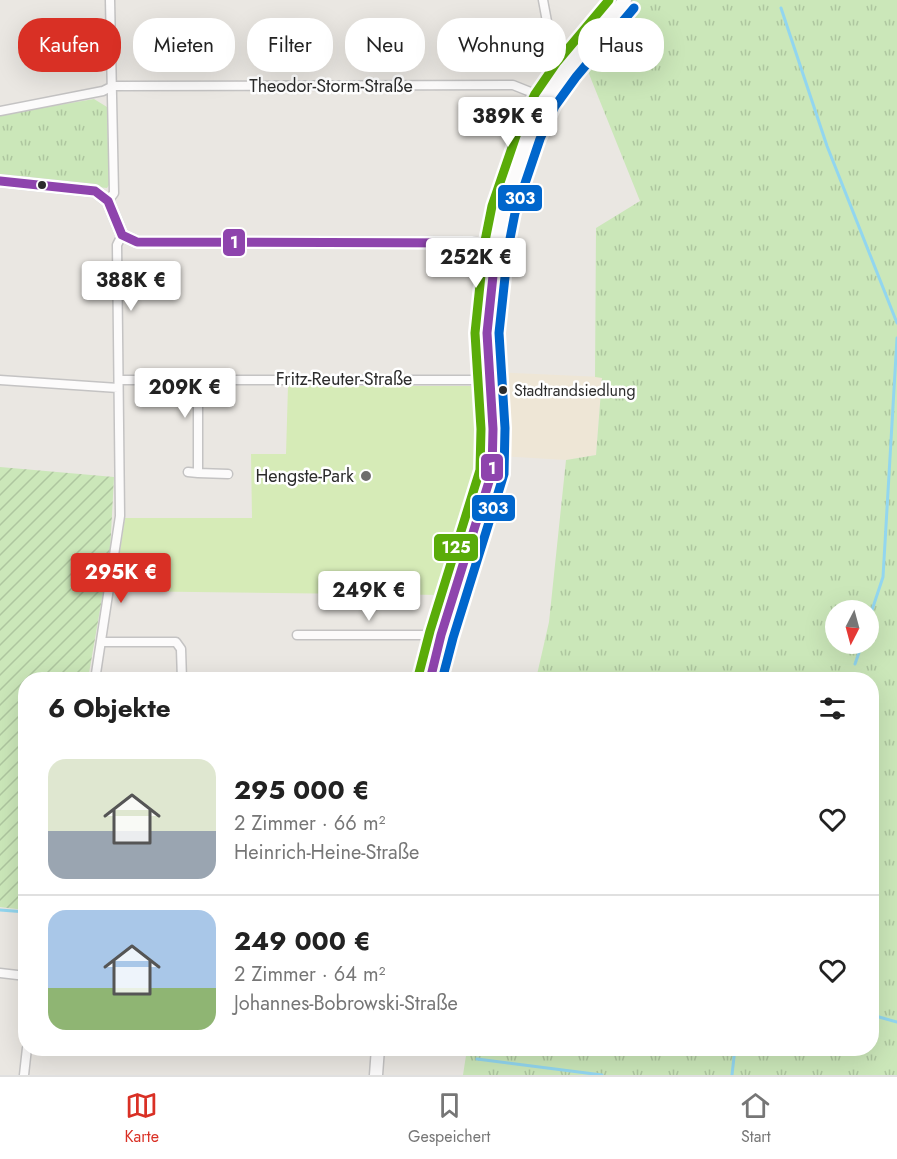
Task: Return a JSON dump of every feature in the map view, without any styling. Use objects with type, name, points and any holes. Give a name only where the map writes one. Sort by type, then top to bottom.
[{"type":"main road","points":[[566,70],[625,0]]},
{"type":"main road","points":[[432,672],[441,635],[489,484],[494,429],[488,325],[496,247],[503,210],[529,134],[545,100],[565,72]]},
{"type":"main road","points":[[376,1075],[377,1056]]},
{"type":"street","points":[[108,201],[114,194],[110,0]]},
{"type":"street","points":[[543,0],[546,18]]},
{"type":"street","name":"Theodor-Storm-Straße","points":[[0,111],[103,91],[113,86],[513,85],[545,100]]},
{"type":"street","points":[[0,181],[95,191],[108,201],[122,235],[137,243],[471,243],[496,247]]},
{"type":"street","points":[[96,672],[120,516],[117,245],[122,235]]},
{"type":"street","name":"Fritz-Reuter-Straße","points":[[0,380],[118,384],[198,380],[490,380]]},
{"type":"street","points":[[198,380],[193,472],[228,474]]},
{"type":"street","points":[[297,635],[441,635]]},
{"type":"street","points":[[102,642],[176,642],[182,649],[182,672]]},
{"type":"street","points":[[0,973],[18,975]]},
{"type":"street","points":[[24,1075],[26,1056]]},
{"type":"shaded area","points":[[494,372],[602,377],[596,455],[566,460],[499,456]]},
{"type":"green space","points":[[632,0],[897,0],[897,1075],[463,1075],[466,1056],[879,1056],[879,672],[538,672],[549,622],[566,460],[596,455],[602,378],[595,377],[596,228],[640,201],[588,72],[664,72],[664,18],[617,18]]},
{"type":"green space","points":[[94,99],[107,107],[109,185],[107,188],[0,177],[0,115]]},
{"type":"green space","name":"Hengste-Park","points":[[288,386],[480,386],[485,442],[482,478],[469,529],[445,595],[114,591],[125,518],[252,518],[251,454],[286,454]]},
{"type":"green space","points":[[0,467],[114,477],[110,552],[89,672],[18,672],[18,909],[0,907]]},
{"type":"waterway","points":[[781,8],[827,146],[897,323]]},
{"type":"waterway","points":[[875,600],[883,577],[897,338]]},
{"type":"waterway","points":[[855,664],[858,654]]},
{"type":"waterway","points":[[0,910],[18,911]]},
{"type":"waterway","points":[[879,1017],[897,1022]]},
{"type":"waterway","points":[[732,1075],[734,1056]]},
{"type":"waterway","points":[[477,1059],[602,1075]]},
{"type":"transit line","name":"125","points":[[419,672],[480,470],[481,429],[475,333],[484,246],[492,206],[518,130],[535,94],[557,62],[609,0]]},
{"type":"transit line","name":"303","points":[[444,672],[504,474],[505,428],[499,333],[508,249],[515,213],[540,139],[555,106],[576,77],[634,8]]},
{"type":"transit line","name":"1","points":[[0,181],[95,191],[108,201],[122,235],[137,242],[471,243],[496,247]]},
{"type":"transit line","name":"1","points":[[432,672],[441,635],[492,472],[493,429],[487,333],[496,247]]},
{"type":"place","name":"Stadtrandsiedlung","points":[[503,390]]},
{"type":"place","name":"Hengste-Park","points":[[366,476]]}]
